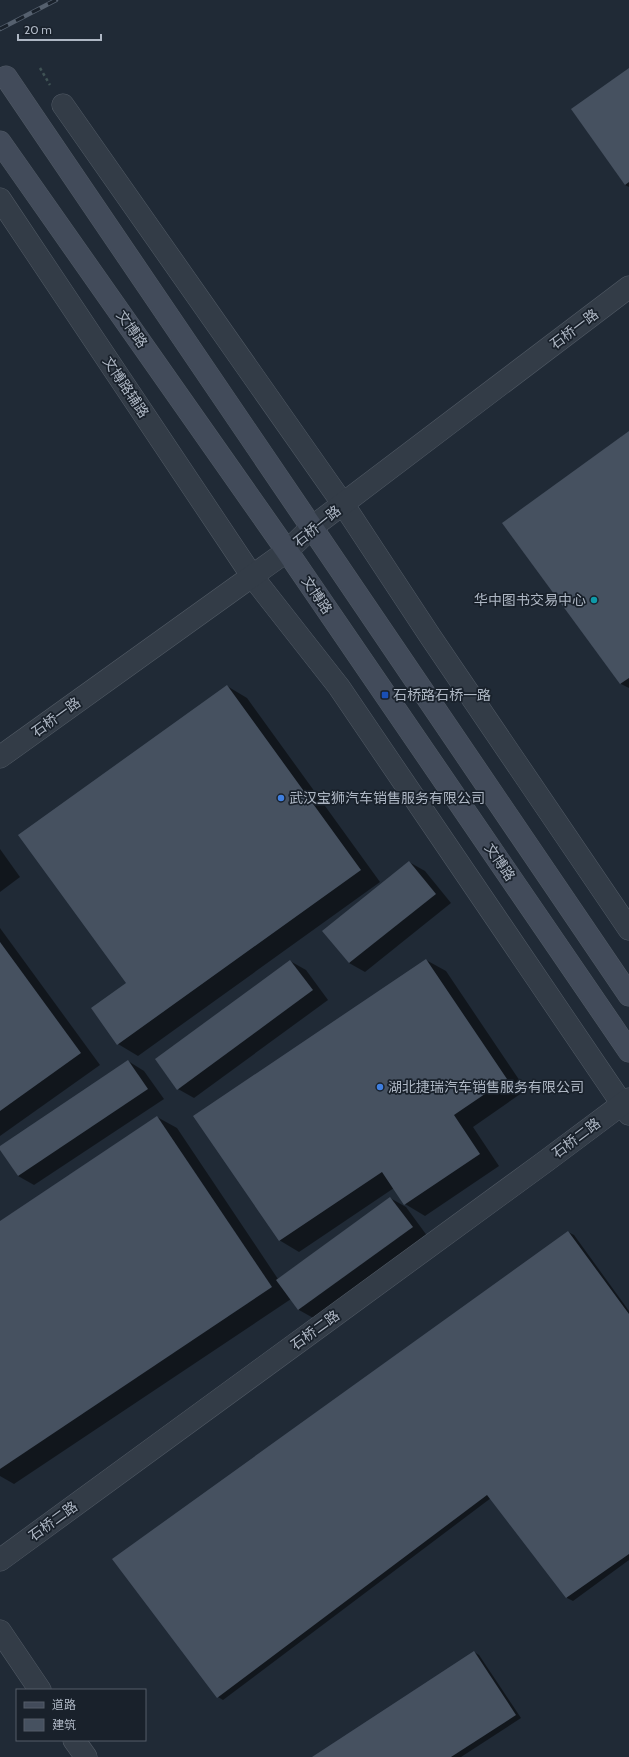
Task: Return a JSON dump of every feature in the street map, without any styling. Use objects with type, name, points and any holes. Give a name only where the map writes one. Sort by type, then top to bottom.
[{"type":"main road","points":[[6,77],[629,995]]},
{"type":"main road","name":"文博路","points":[[0,142],[287,551],[629,1051]]},
{"type":"street","points":[[63,105],[343,504],[430,636],[629,929]]},
{"type":"street","name":"文博路辅路","points":[[0,199],[252,576],[339,687],[627,1105]]},
{"type":"street","name":"石桥一路","points":[[0,757],[287,551],[311,528],[629,287]]},
{"type":"street","name":"石桥二路","points":[[0,1560],[533,1171],[627,1105]]},
{"type":"street","points":[[0,1631],[39,1689]]},
{"type":"street","points":[[75,1741],[86,1757]]},
{"type":"building","points":[[629,68],[629,182],[625,185],[571,109]]},
{"type":"building","name":"华中图书交易中心","points":[[629,431],[629,678],[620,684],[502,523]]},
{"type":"building","points":[[227,685],[361,870],[117,1045],[91,1008],[126,983],[18,835]]},
{"type":"building","points":[[409,861],[436,894],[349,963],[322,931]]},
{"type":"building","points":[[0,942],[81,1053],[0,1111]]},
{"type":"building","points":[[426,959],[507,1079],[454,1115],[480,1154],[404,1205],[382,1172],[279,1241],[193,1116]]},
{"type":"building","points":[[290,960],[313,990],[177,1090],[155,1059]]},
{"type":"building","points":[[128,1060],[148,1089],[18,1176],[0,1150],[0,1146]]},
{"type":"building","points":[[157,1116],[272,1287],[0,1469],[0,1221]]},
{"type":"building","points":[[390,1197],[413,1227],[298,1310],[276,1280]]},
{"type":"building","points":[[568,1231],[629,1314],[629,1554],[566,1598],[487,1495],[217,1698],[112,1559]]},
{"type":"building","points":[[474,1651],[516,1715],[451,1757],[312,1757]]},
{"type":"railway","points":[[0,29],[56,0]]},
{"type":"place","name":"华中图书交易中心","points":[[594,600]]},
{"type":"place","name":"石桥路石桥一路","points":[[385,695]]},
{"type":"place","name":"武汉宝狮汽车销售服务有限公司","points":[[281,798]]},
{"type":"place","name":"湖北捷瑞汽车销售服务有限公司","points":[[380,1087]]}]
